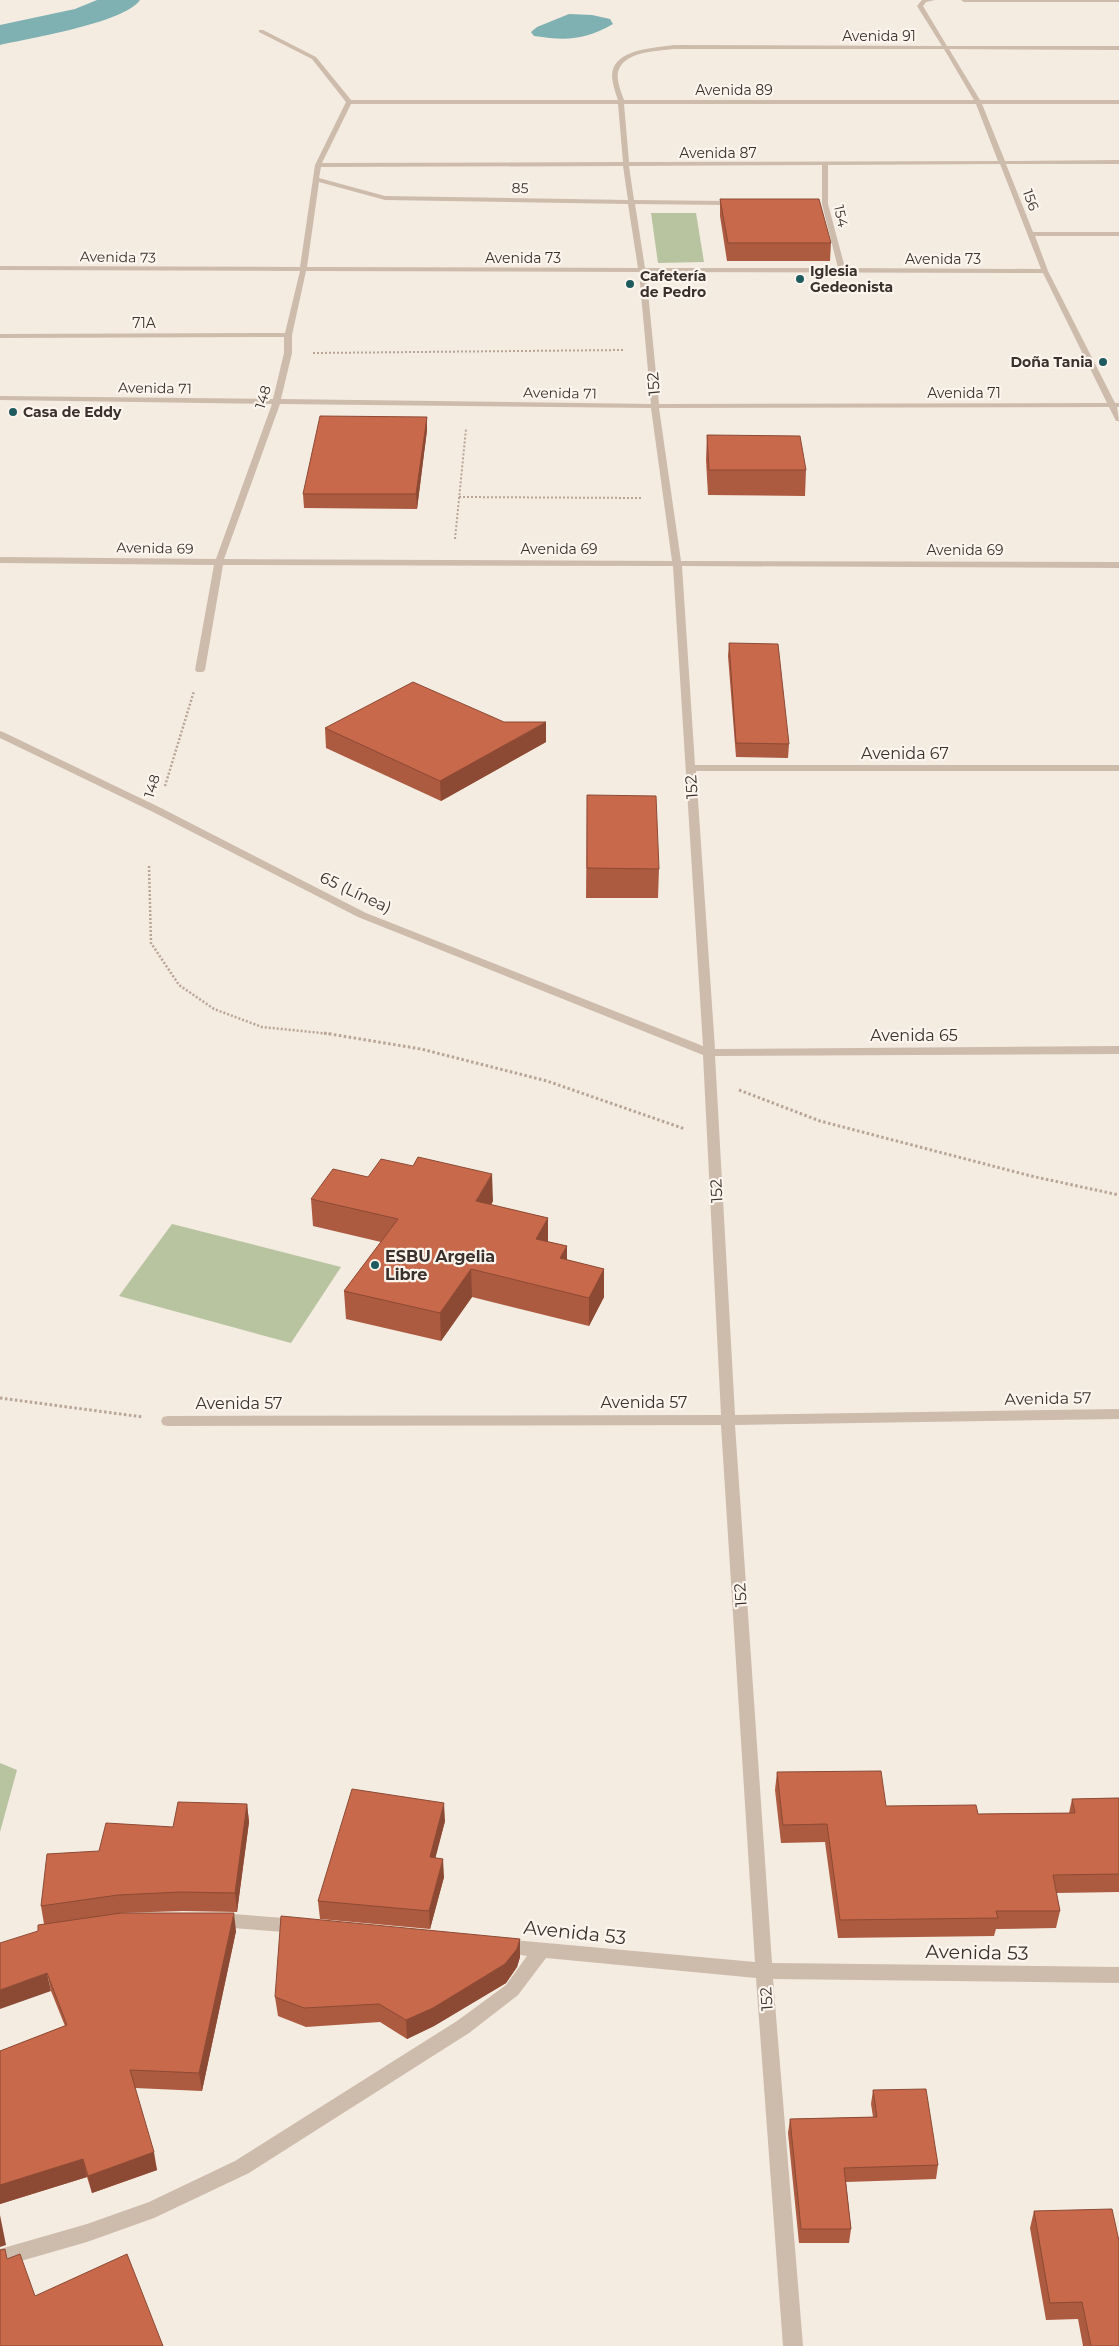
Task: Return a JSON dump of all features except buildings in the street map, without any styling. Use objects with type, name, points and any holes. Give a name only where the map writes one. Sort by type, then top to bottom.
[{"type":"street","name":"156","points":[[932,0],[924,1],[920,6],[978,102],[1004,163],[1045,271],[1116,405],[1119,419]]},
{"type":"street","points":[[964,0],[1119,0]]},
{"type":"street","points":[[261,31],[314,58],[349,102]]},
{"type":"street","name":"Avenida 91","points":[[640,52],[674,47],[1119,48]]},
{"type":"street","name":"152","points":[[640,52],[628,57],[616,68],[615,77],[621,102],[626,166],[642,271],[655,406],[677,562],[710,1053],[728,1420],[764,1971],[793,2346]]},
{"type":"street","name":"Avenida 89","points":[[349,102],[1119,102]]},
{"type":"street","name":"148","points":[[200,670],[219,562],[276,403],[288,353],[288,336],[303,271],[318,165],[349,102]]},
{"type":"street","name":"Avenida 87","points":[[318,165],[626,166],[1119,162]]},
{"type":"street","name":"154","points":[[825,165],[825,204],[842,271]]},
{"type":"street","name":"85","points":[[316,179],[385,198],[726,203]]},
{"type":"street","points":[[1030,234],[1119,234]]},
{"type":"street","name":"Avenida 73","points":[[0,268],[303,271],[1045,271]]},
{"type":"street","name":"71A","points":[[0,336],[288,336]]},
{"type":"street","name":"Avenida 71","points":[[0,398],[276,403],[655,406],[1116,405]]},
{"type":"street","name":"Avenida 69","points":[[0,560],[1119,565]]},
{"type":"street","name":"65 (Línea)","points":[[0,734],[157,810],[362,916],[710,1053]]},
{"type":"street","name":"Avenida 67","points":[[690,768],[1119,768]]},
{"type":"street","name":"Avenida 65","points":[[710,1053],[1119,1050]]},
{"type":"street","name":"Avenida 57","points":[[168,1421],[728,1420],[1119,1414]]},
{"type":"street","points":[[206,1919],[315,1928]]},
{"type":"street","name":"Avenida 53","points":[[483,1944],[764,1971],[1119,1975]]},
{"type":"street","points":[[0,2258],[87,2233],[154,2209],[242,2167],[463,2027],[512,1990],[542,1950]]},
{"type":"path","points":[[288,353],[650,350]]},
{"type":"path","points":[[453,562],[468,404]]},
{"type":"path","points":[[459,497],[668,499]]},
{"type":"path","name":"148","points":[[157,810],[200,670]]},
{"type":"path","points":[[149,866],[151,943],[179,985],[214,1009],[262,1026],[305,1030],[422,1049],[547,1081],[714,1140]]},
{"type":"path","points":[[711,1079],[820,1121],[1031,1176],[1119,1195]]},
{"type":"path","points":[[0,1398],[168,1421]]},
{"type":"green space","points":[[651,213],[696,213],[704,262],[658,263]]},
{"type":"green space","points":[[172,1224],[341,1267],[291,1343],[119,1296]]},
{"type":"green space","points":[[0,1763],[17,1770],[0,1832]]},
{"type":"water","points":[[569,14],[592,15],[610,19],[613,24],[584,36],[566,39],[534,36],[531,32],[537,27]]},
{"type":"waterway","points":[[0,35],[85,16],[124,0]]},
{"type":"place","name":"Iglesia Gedeonista","points":[[800,279]]},
{"type":"place","name":"Cafetería de Pedro","points":[[630,284]]},
{"type":"place","name":"Doña Tania","points":[[1103,362]]},
{"type":"place","name":"Casa de Eddy","points":[[13,412]]},
{"type":"place","name":"ESBU Argelia Libre","points":[[375,1265]]}]
